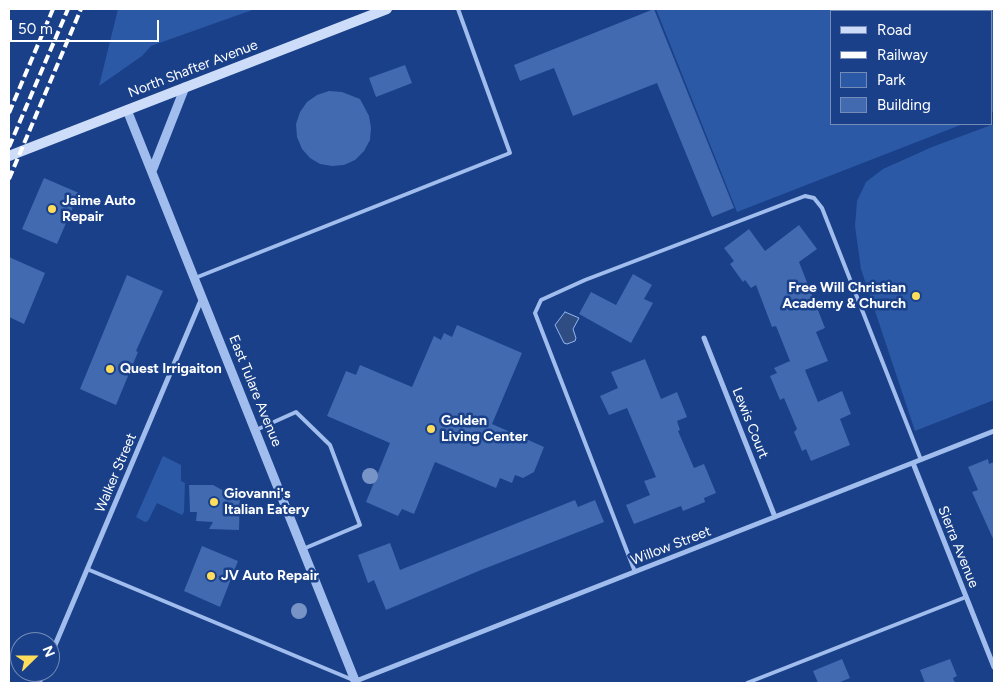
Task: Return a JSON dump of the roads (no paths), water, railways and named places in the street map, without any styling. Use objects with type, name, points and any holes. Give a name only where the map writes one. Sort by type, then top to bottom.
[{"type":"main road","name":"North Shafter Avenue","points":[[9,156],[387,9]]},
{"type":"street","points":[[152,171],[185,87]]},
{"type":"street","name":"East Tulare Avenue","points":[[128,110],[356,682]]},
{"type":"street","name":"Walker Street","points":[[60,633],[203,297]]},
{"type":"street","name":"Lewis Court","points":[[704,338],[775,517]]},
{"type":"street","name":"Willow Street","points":[[356,682],[994,431]]},
{"type":"street","name":"Sierra Avenue","points":[[913,463],[994,667]]},
{"type":"lane","points":[[195,278],[510,153],[458,9]]},
{"type":"lane","points":[[635,572],[535,313],[541,300],[585,280],[805,196],[814,198],[822,208],[921,460]]},
{"type":"lane","points":[[256,430],[296,412],[330,445],[360,525],[303,549]]},
{"type":"lane","points":[[87,569],[356,682]]},
{"type":"lane","points":[[747,683],[966,597]]},
{"type":"railway","points":[[9,113],[53,9]]},
{"type":"railway","points":[[9,147],[68,9]]},
{"type":"railway","points":[[9,179],[81,9]]},
{"type":"place","name":"Jaime Auto Repair","points":[[52,209]]},
{"type":"place","name":"Free Will Christian Academy & Church","points":[[916,296]]},
{"type":"place","name":"Quest Irrigaiton","points":[[110,369]]},
{"type":"place","name":"Golden Living Center","points":[[431,429]]},
{"type":"place","name":"Giovanni's Italian Eatery","points":[[214,502]]},
{"type":"place","name":"JV Auto Repair","points":[[211,576]]}]
